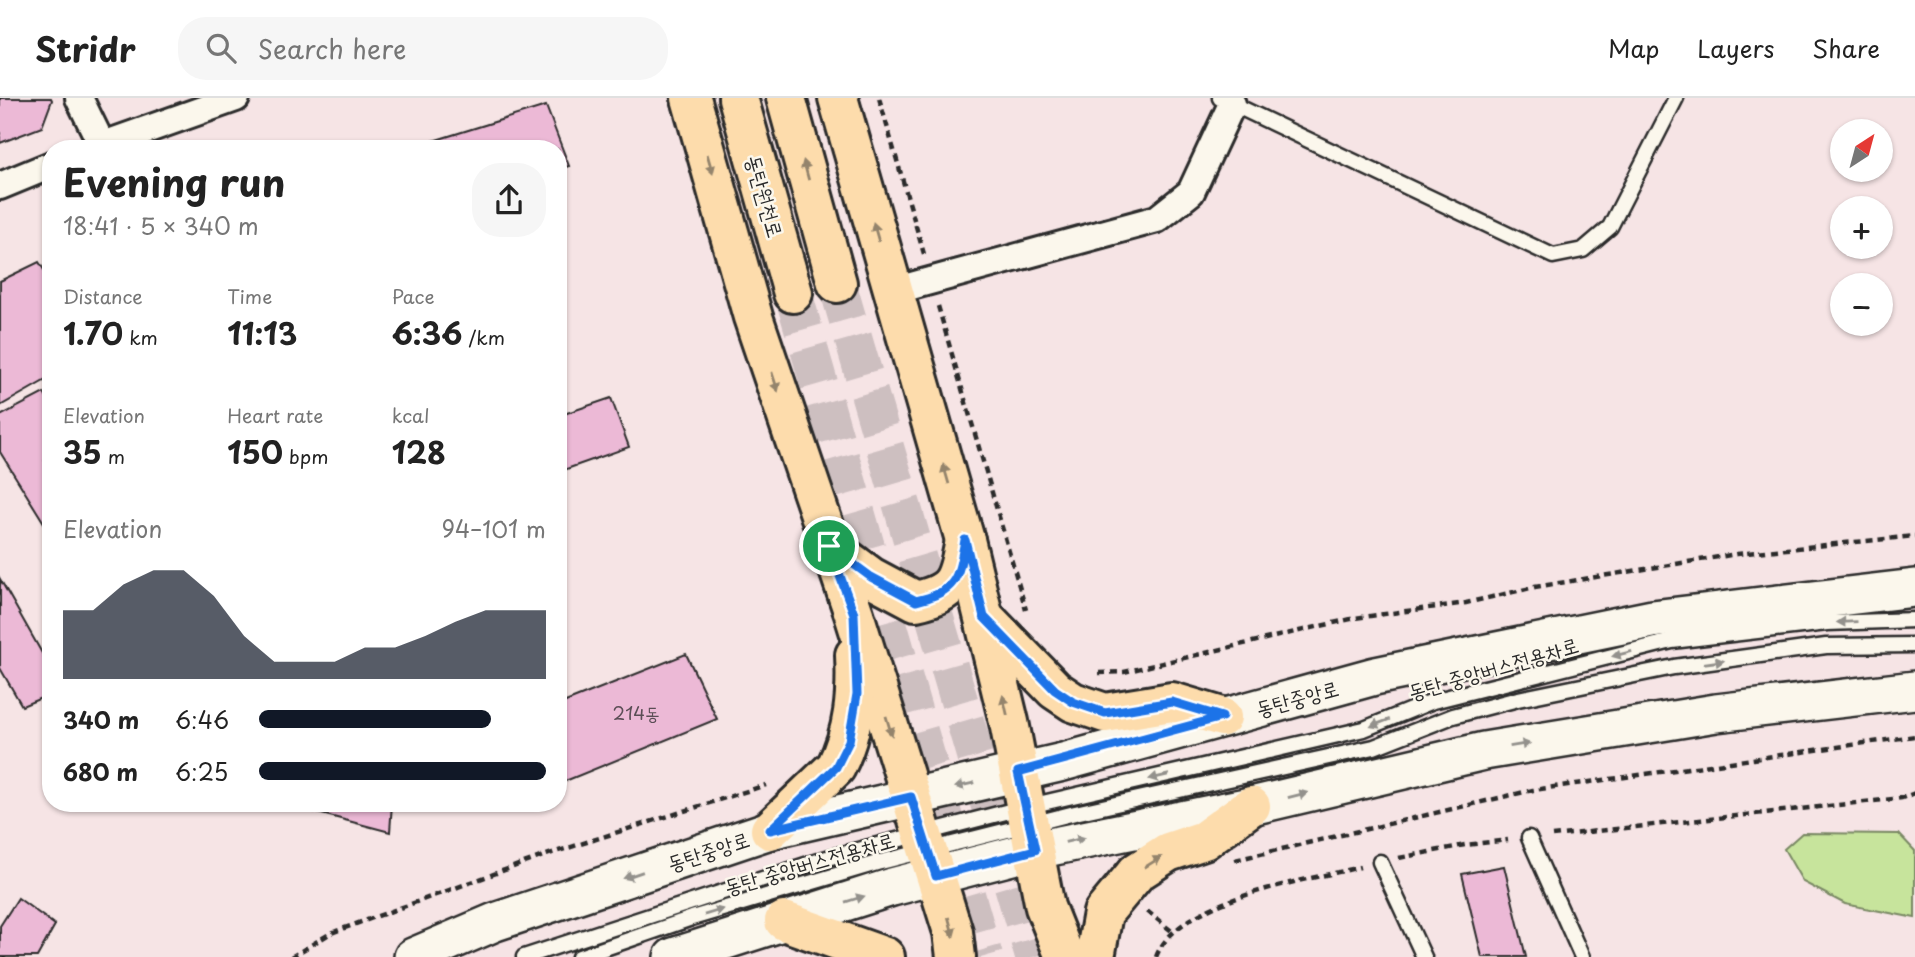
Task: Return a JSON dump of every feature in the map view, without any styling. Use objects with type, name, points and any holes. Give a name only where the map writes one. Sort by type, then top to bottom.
[{"type":"main road","points":[[691,98],[753,317],[854,614],[953,932],[956,957]]},
{"type":"main road","name":"동탄원천로","points":[[738,98],[793,293]]},
{"type":"main road","points":[[786,98],[837,283]]},
{"type":"main road","points":[[838,98],[965,540],[1027,813],[1045,907],[1065,957]]},
{"type":"main road","points":[[829,546],[871,577],[916,601],[939,596],[958,576],[965,540]]},
{"type":"main road","points":[[770,830],[836,767],[849,741],[857,694],[854,614]]},
{"type":"main road","points":[[984,617],[1055,690],[1073,702],[1105,713],[1172,702],[1222,717]]},
{"type":"main road","points":[[1095,957],[1103,913],[1137,872],[1168,852],[1204,840],[1251,806]]},
{"type":"main road","points":[[784,921],[885,957]]},
{"type":"street","points":[[79,98],[94,140]]},
{"type":"street","points":[[117,140],[236,98]]},
{"type":"street","points":[[893,291],[1157,219],[1191,192],[1226,101]]},
{"type":"street","points":[[0,186],[42,169]]},
{"type":"street","name":"동탄중앙로","points":[[673,957],[784,921],[929,854],[1027,813],[1222,717],[1375,676],[1652,619],[1915,588]]},
{"type":"street","name":"동탄중앙로","points":[[413,957],[495,922],[770,830],[911,797],[1027,813],[1251,806],[1484,751],[1716,713],[1915,690]]},
{"type":"lane","points":[[1226,101],[1553,256],[1583,250],[1610,227],[1676,98]]},
{"type":"lane","name":"동탄 중앙버스전용차로","points":[[1027,813],[1364,729],[1433,701],[1672,641],[1827,623],[1915,620]]},
{"type":"lane","name":"동탄 중앙버스전용차로","points":[[1027,813],[1374,747],[1453,716],[1518,699],[1674,667],[1826,646],[1915,645]]},
{"type":"lane","points":[[1529,838],[1582,957]]},
{"type":"lane","name":"동탄 중앙버스전용차로","points":[[524,957],[827,858],[929,854]]},
{"type":"lane","name":"동탄 중앙버스전용차로","points":[[579,957],[766,895],[929,854]]},
{"type":"lane","points":[[1380,862],[1424,957]]},
{"type":"path","points":[[879,98],[914,220]]},
{"type":"path","points":[[951,350],[1028,615]]},
{"type":"path","points":[[1093,672],[1124,672],[1355,618],[1466,603],[1535,587],[1723,556],[1915,536]]},
{"type":"path","points":[[1225,863],[1533,790],[1915,736]]},
{"type":"path","points":[[291,957],[331,933],[533,859],[641,822],[771,783]]},
{"type":"path","points":[[1143,908],[1174,933]]},
{"type":"green space","points":[[1802,833],[1899,834],[1915,851],[1915,918],[1845,904],[1803,882],[1784,849]]},
{"type":"building","points":[[0,98],[52,100],[42,127],[0,143]]},
{"type":"building","points":[[546,106],[559,140],[436,140]]},
{"type":"building","points":[[39,262],[42,267],[42,382],[0,406],[0,281]]},
{"type":"building","points":[[42,394],[42,520],[0,452],[0,416]]},
{"type":"building","points":[[611,398],[629,447],[567,469],[567,413]]},
{"type":"building","points":[[0,579],[42,653],[42,698],[22,706],[0,668]]},
{"type":"building","points":[[686,654],[717,719],[567,780],[567,701]]},
{"type":"building","points":[[314,812],[391,812],[390,832]]},
{"type":"building","points":[[1504,866],[1526,957],[1482,957],[1462,874]]},
{"type":"building","points":[[18,898],[55,925],[37,957],[0,957],[0,926]]},
{"type":"tunnel","points":[[837,283],[1034,957]]},
{"type":"tunnel","points":[[793,293],[984,957]]},
{"type":"route","points":[[965,540],[984,617],[1055,690],[1073,702],[1105,713],[1172,702],[1222,717],[1018,772],[1035,850],[936,876],[911,797],[770,830],[836,767],[849,741],[857,694],[854,614],[829,546],[871,577],[916,601],[939,596],[958,576],[965,540]]}]
